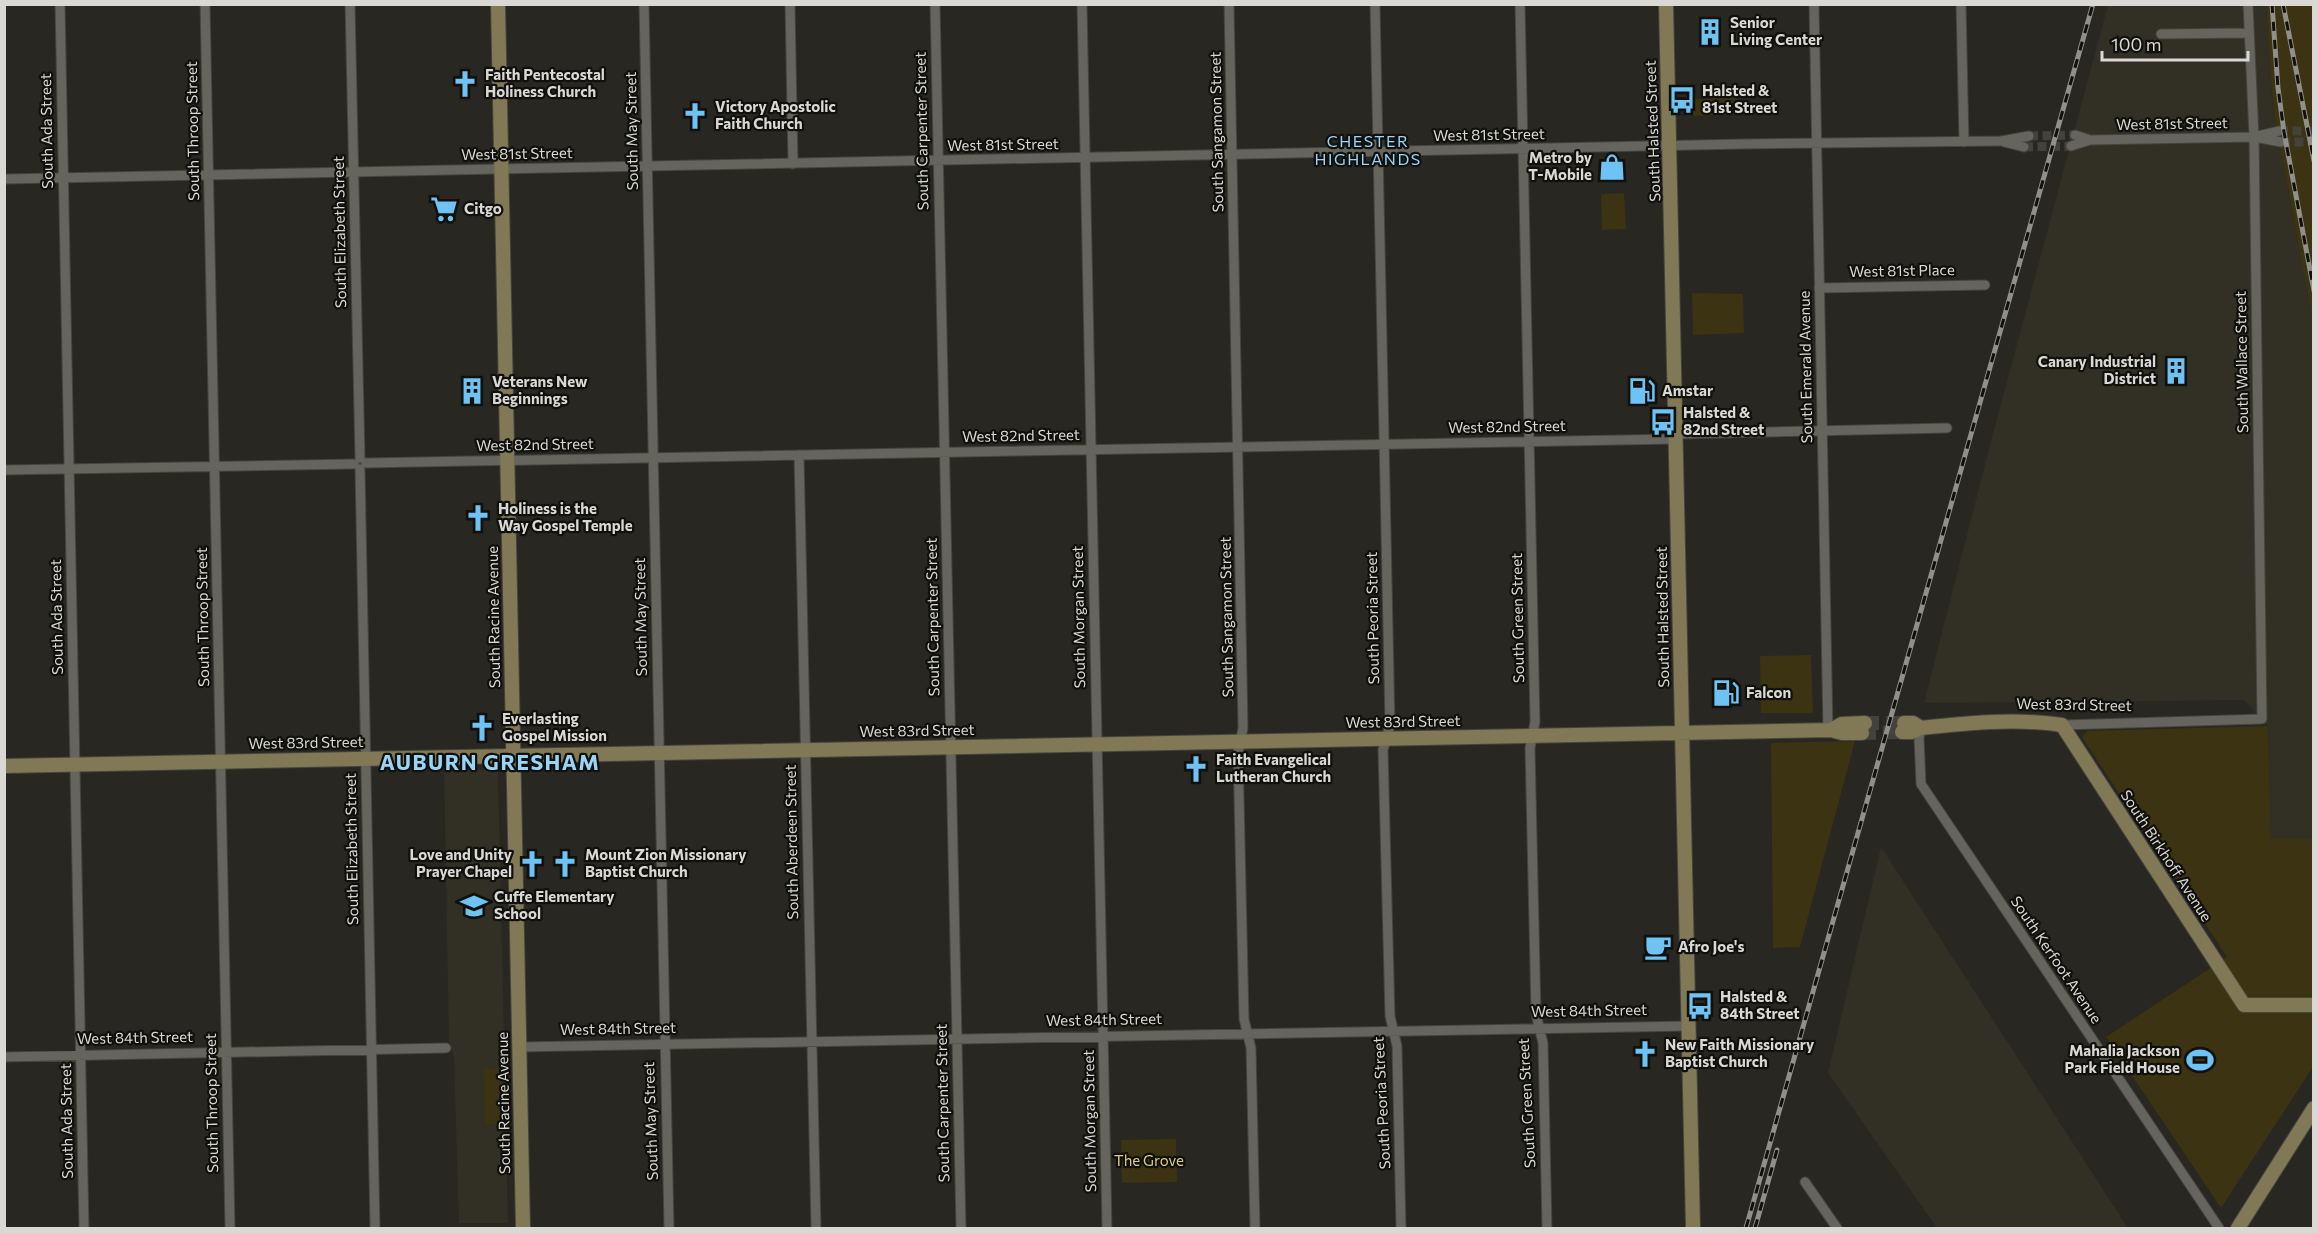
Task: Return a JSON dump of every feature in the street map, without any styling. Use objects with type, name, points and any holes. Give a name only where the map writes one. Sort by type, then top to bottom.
[{"type":"street","name":"South Ada Street","points":[[60,4],[84,1228]]},
{"type":"street","name":"South Throop Street","points":[[205,4],[230,1228]]},
{"type":"street","name":"South Elizabeth Street","points":[[350,4],[375,1228]]},
{"type":"street","name":"South Racine Avenue","points":[[498,4],[523,1228]]},
{"type":"street","name":"South May Street","points":[[644,4],[669,1228]]},
{"type":"street","points":[[790,4],[793,164]]},
{"type":"street","name":"South Carpenter Street","points":[[935,4],[961,1228]]},
{"type":"street","name":"South Morgan Street","points":[[1082,4],[1107,1228]]},
{"type":"street","name":"South Sangamon Street","points":[[1228,4],[1244,728],[1238,753],[1244,1019],[1251,1048],[1255,1228]]},
{"type":"street","name":"South Peoria Street","points":[[1375,4],[1390,725],[1383,750],[1390,1016],[1397,1046],[1401,1228]]},
{"type":"street","name":"South Green Street","points":[[1520,4],[1535,722],[1530,748],[1536,1014],[1543,1043],[1547,1228]]},
{"type":"street","name":"South Halsted Street","points":[[1666,4],[1693,1228]]},
{"type":"street","name":"South Emerald Avenue","points":[[1814,4],[1829,730]]},
{"type":"street","points":[[1961,4],[1964,142]]},
{"type":"street","name":"South Wallace Street","points":[[2248,4],[2254,137],[2262,719]]},
{"type":"street","points":[[2161,34],[2249,33]]},
{"type":"street","name":"West 81st Street","points":[[2254,137],[2279,131]]},
{"type":"street","name":"West 81st Street","points":[[2075,135],[2090,140]]},
{"type":"street","name":"West 81st Street","points":[[4,179],[1964,142],[2001,141],[2029,136]]},
{"type":"street","name":"West 81st Street","points":[[2071,146],[2090,140],[2254,137],[2281,142]]},
{"type":"street","name":"West 81st Street","points":[[2001,141],[2024,147]]},
{"type":"street","name":"West 81st Place","points":[[1819,288],[1984,285]]},
{"type":"street","name":"West 82nd Street","points":[[4,470],[1530,441],[1947,428]]},
{"type":"street","name":"South Aberdeen Street","points":[[799,455],[816,1228]]},
{"type":"street","name":"West 83rd Street","points":[[1903,728],[1911,732],[1921,728],[2008,721],[2036,721],[2061,725],[2262,719]]},
{"type":"street","name":"South Birkhoff Avenue","points":[[2061,725],[2244,1005],[2313,1005]]},
{"type":"street","name":"West 83rd Street","points":[[4,766],[1683,732],[1829,730],[1842,734],[1864,728]]},
{"type":"street","name":"South Kerfoot Avenue","points":[[1921,728],[1919,738],[1921,784],[2219,1228]]},
{"type":"street","name":"West 84th Street","points":[[519,1047],[1689,1026]]},
{"type":"street","name":"West 84th Street","points":[[4,1057],[446,1048]]},
{"type":"street","points":[[2238,1228],[2313,1108]]},
{"type":"street","points":[[1805,1182],[1837,1228]]},
{"type":"shaded area","points":[[2108,5],[2266,5],[2273,109],[2313,324],[2313,839],[2271,840],[2268,726],[2244,700],[1924,703],[1990,445]]},
{"type":"shaded area","name":"Cuffe Elementary School","points":[[444,770],[498,770],[508,1223],[459,1223],[454,1058],[449,1042]]},
{"type":"shaded area","points":[[1881,847],[2128,1228],[1937,1228],[1828,1073]]},
{"type":"green space","points":[[2266,5],[2313,5],[2313,324],[2273,109]]},
{"type":"green space","points":[[1711,85],[1737,85],[1738,115],[1687,116],[1686,99],[1711,99]]},
{"type":"green space","points":[[1624,193],[1626,229],[1602,230],[1601,194]]},
{"type":"green space","points":[[1692,293],[1743,294],[1744,333],[1693,335]]},
{"type":"green space","points":[[1811,655],[1813,713],[1761,713],[1760,656]]},
{"type":"green space","points":[[2268,726],[2271,839],[2313,839],[2313,1067],[2221,1208],[2106,1037],[2227,957],[2082,737],[2087,731]]},
{"type":"green space","points":[[1855,741],[1800,947],[1773,948],[1771,743]]},
{"type":"green space","points":[[484,1069],[499,1069],[500,1125],[485,1124]]},
{"type":"green space","name":"The Grove","points":[[1176,1139],[1177,1182],[1122,1183],[1121,1140]]},
{"type":"tunnel","points":[[2279,131],[2314,131]]},
{"type":"tunnel","points":[[2029,136],[2075,135]]},
{"type":"tunnel","points":[[2281,142],[2314,142]]},
{"type":"tunnel","points":[[2024,147],[2071,146]]},
{"type":"tunnel","points":[[1865,723],[1904,723]]},
{"type":"tunnel","points":[[1862,733],[1902,732]]},
{"type":"railway","points":[[1746,1228],[2093,4]]},
{"type":"railway","points":[[2272,4],[2278,88],[2284,132],[2314,291]]},
{"type":"railway","points":[[2283,4],[2314,161]]},
{"type":"railway","points":[[1755,1228],[1777,1150]]},
{"type":"place","name":"Senior Living Center","points":[[1710,32]]},
{"type":"place","name":"Faith Pentecostal Holiness Church","points":[[465,84]]},
{"type":"place","name":"Halsted & 81st Street","points":[[1682,100]]},
{"type":"place","name":"Victory Apostolic Faith Church","points":[[695,116]]},
{"type":"place","name":"Metro by T-Mobile","points":[[1612,167]]},
{"type":"place","name":"Citgo","points":[[444,209]]},
{"type":"place","name":"Canary Industrial District","points":[[2176,371]]},
{"type":"place","name":"Veterans New Beginnings","points":[[472,391]]},
{"type":"place","name":"Amstar","points":[[1642,391]]},
{"type":"place","name":"Halsted & 82nd Street","points":[[1663,422]]},
{"type":"place","name":"Holiness is the Way Gospel Temple","points":[[478,518]]},
{"type":"place","name":"Falcon","points":[[1726,693]]},
{"type":"place","name":"Everlasting Gospel Mission","points":[[482,728]]},
{"type":"place","name":"Faith Evangelical Lutheran Church","points":[[1196,769]]},
{"type":"place","name":"Love and Unity Prayer Chapel","points":[[532,864]]},
{"type":"place","name":"Mount Zion Missionary Baptist Church","points":[[565,864]]},
{"type":"place","name":"Cuffe Elementary School","points":[[474,906]]},
{"type":"place","name":"Afro Joe's","points":[[1658,947]]},
{"type":"place","name":"Halsted & 84th Street","points":[[1700,1006]]},
{"type":"place","name":"New Faith Missionary Baptist Church","points":[[1645,1054]]},
{"type":"place","name":"Mahalia Jackson Park Field House","points":[[2200,1060]]},
{"type":"district","name":"CHESTER HIGHLANDS","points":[[1368,150]]},
{"type":"district","name":"AUBURN GRESHAM","points":[[490,763]]}]
